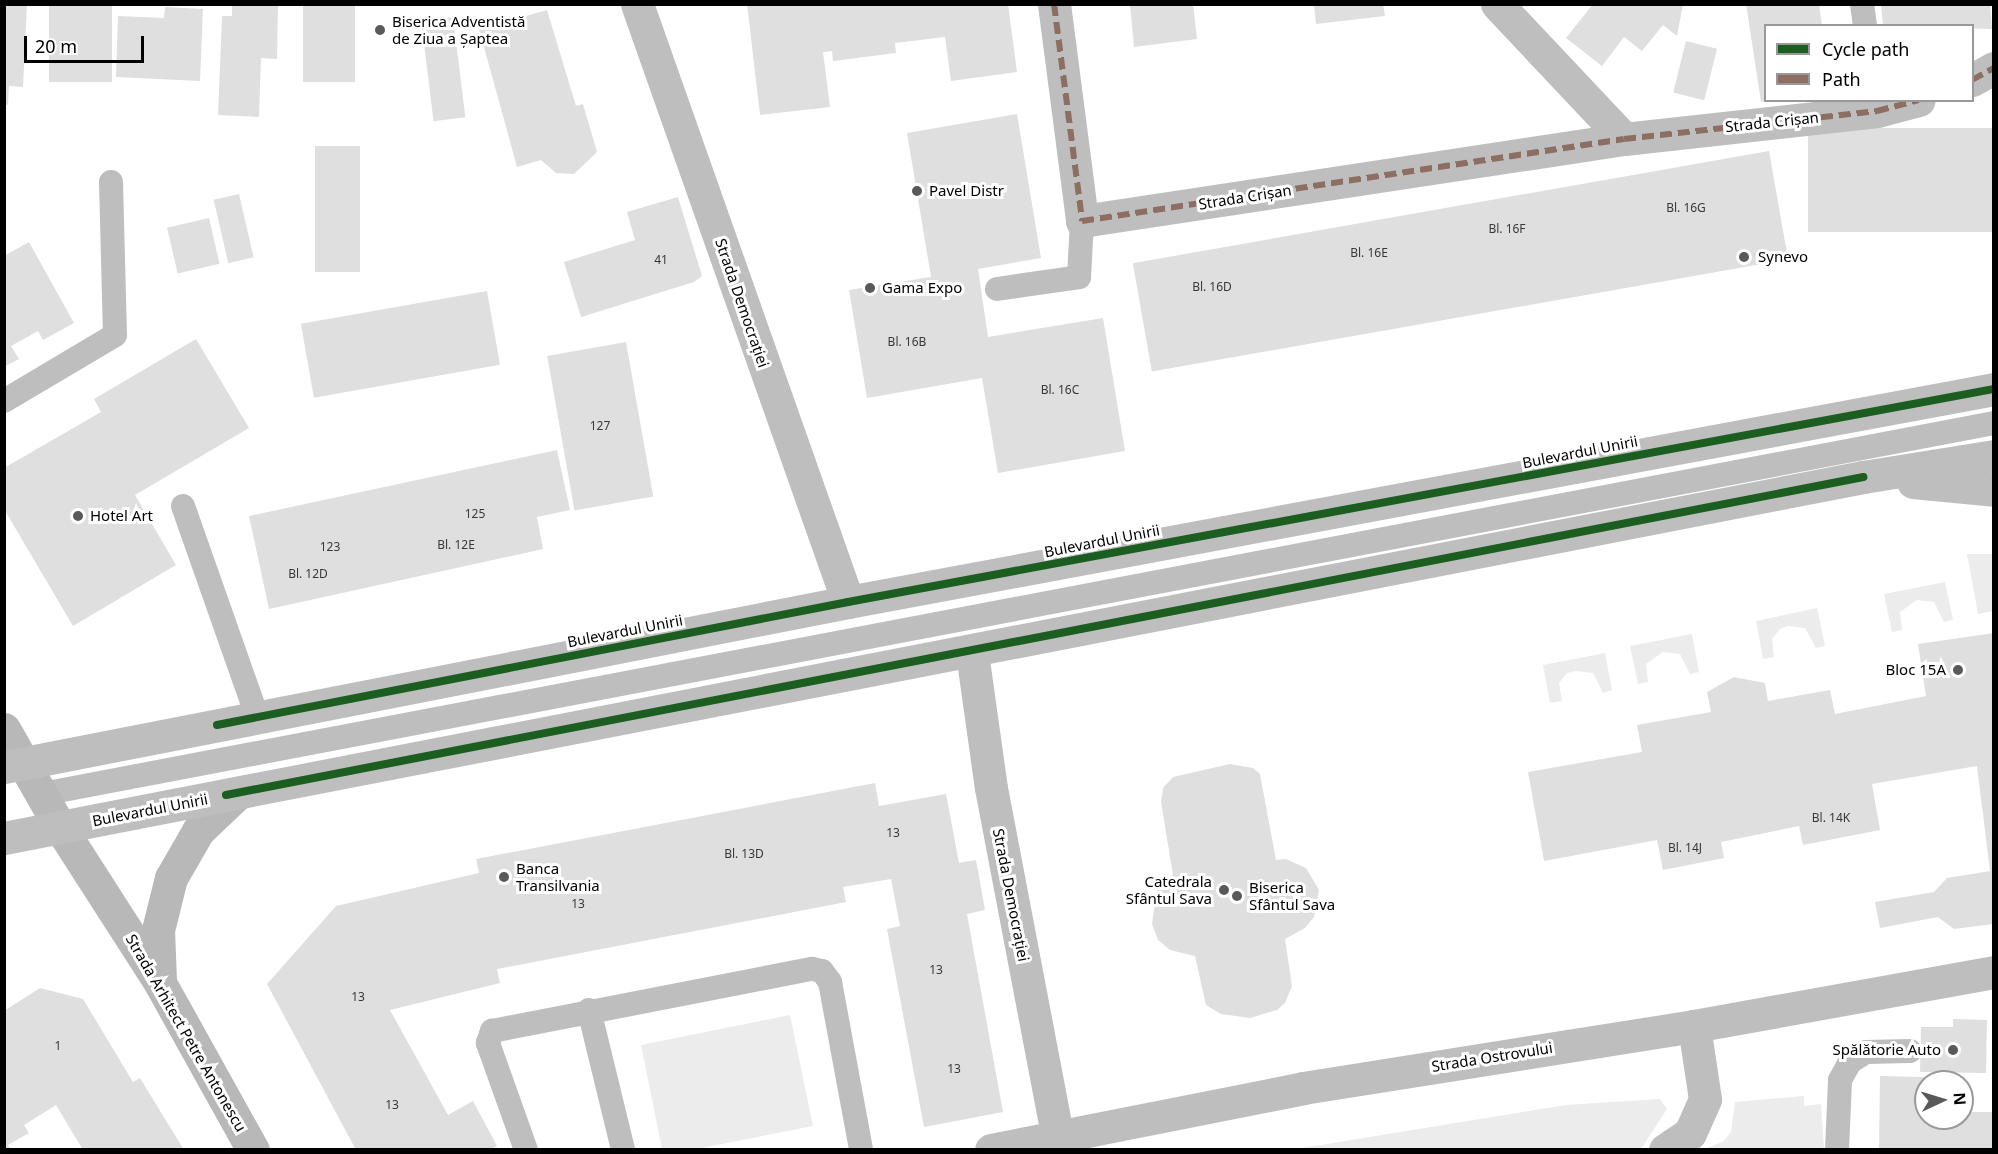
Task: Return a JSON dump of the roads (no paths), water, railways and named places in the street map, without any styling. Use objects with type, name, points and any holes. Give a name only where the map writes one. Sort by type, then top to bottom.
[{"type":"main road","name":"Strada Democrației","points":[[637,4],[848,602]]},
{"type":"main road","points":[[1054,4],[1082,221]]},
{"type":"main road","points":[[1497,4],[1624,139]]},
{"type":"main road","points":[[1974,79],[1994,68]]},
{"type":"main road","name":"Strada Crișan","points":[[1082,221],[1624,139],[1905,102]]},
{"type":"main road","name":"Bulevardul Unirii","points":[[14,765],[848,602],[1994,389]]},
{"type":"main road","name":"Bulevardul Unirii","points":[[4,838],[972,653],[1863,477],[1994,456]]},
{"type":"main road","points":[[1863,477],[1994,490]]},
{"type":"main road","name":"Strada Democrației","points":[[972,653],[991,788],[1058,1143]]},
{"type":"main road","name":"Strada Ostrovului","points":[[991,1149],[1058,1143],[1303,1088],[1694,1026],[1994,972]]},
{"type":"main road","points":[[1665,1149],[1690,1133],[1705,1099],[1694,1026]]},
{"type":"street","name":"Strada Arhitect Petre Antonescu","points":[[4,729],[14,765],[42,794],[60,827],[160,983],[253,1149]]},
{"type":"street","points":[[160,983],[158,930],[171,878],[198,831],[237,794]]},
{"type":"lane","points":[[1862,4],[1865,24]]},
{"type":"lane","points":[[4,400],[115,334],[111,182]]},
{"type":"lane","points":[[997,289],[1079,277],[1082,221]]},
{"type":"lane","points":[[42,794],[1994,423]]},
{"type":"lane","points":[[183,506],[257,716]]},
{"type":"lane","points":[[526,1149],[488,1043],[492,1031],[590,1010],[812,969],[822,971],[830,982],[861,1149]]},
{"type":"lane","points":[[590,1010],[623,1149]]},
{"type":"lane","points":[[1837,1149],[1840,1080],[1850,1062],[1866,1052],[1910,1051]]},
{"type":"place","name":"Biserica Adventistă de Ziua a Șaptea","points":[[380,30]]},
{"type":"place","name":"Pavel Distr","points":[[917,191]]},
{"type":"place","name":"Synevo","points":[[1744,257]]},
{"type":"place","name":"Gama Expo","points":[[870,288]]},
{"type":"place","name":"Hotel Art","points":[[78,516]]},
{"type":"place","name":"Bloc 15A","points":[[1958,670]]},
{"type":"place","name":"Banca Transilvania","points":[[504,877]]},
{"type":"place","name":"Catedrala Sfântul Sava","points":[[1224,890]]},
{"type":"place","name":"Biserica Sfântul Sava","points":[[1237,896]]},
{"type":"place","name":"Spălătorie Auto","points":[[1953,1050]]}]
